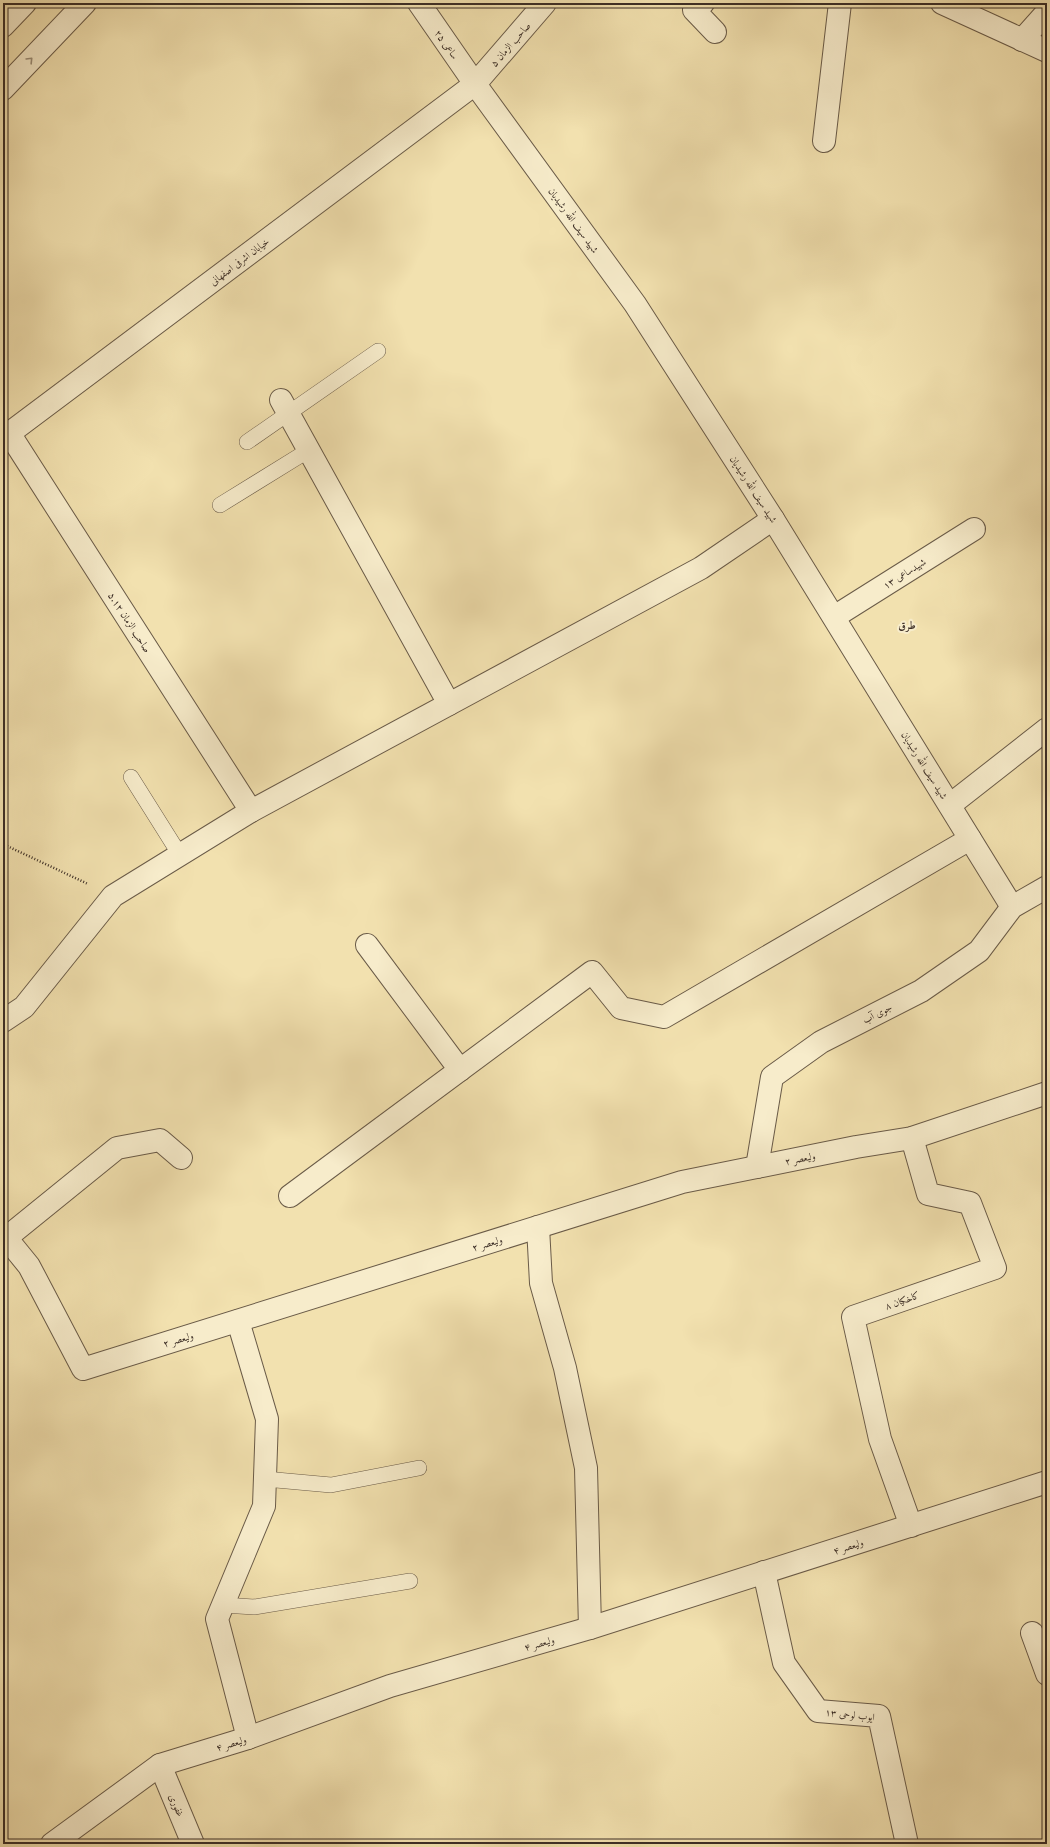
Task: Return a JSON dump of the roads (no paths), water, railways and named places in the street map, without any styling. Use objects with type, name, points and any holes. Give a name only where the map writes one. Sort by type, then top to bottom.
[{"type":"street","points":[[3,26],[25,3]]},
{"type":"street","points":[[3,88],[85,3]]},
{"type":"street","name":"ساعی ۲۵","points":[[419,3],[475,84]]},
{"type":"street","name":"صاحب الزمان ۵","points":[[475,84],[545,3]]},
{"type":"street","points":[[703,3],[694,10],[715,32]]},
{"type":"street","points":[[824,141],[840,3]]},
{"type":"street","points":[[942,3],[1047,51]]},
{"type":"street","points":[[1022,40],[1047,12]]},
{"type":"street","name":"خیابان اشرفی اصفهانی","points":[[6,435],[475,84]]},
{"type":"street","name":"شهید سیف الله رشیدیان","points":[[475,84],[635,304],[773,519],[1012,908]]},
{"type":"street","points":[[284,407],[450,704]]},
{"type":"street","name":"صاحب الزمان ۵.۱۲","points":[[6,435],[251,811]]},
{"type":"street","points":[[3,1021],[24,1007],[113,896],[251,811],[701,568],[773,519]]},
{"type":"street","name":"شهیدساعی ۱۳","points":[[834,617],[974,529]]},
{"type":"street","points":[[950,806],[1047,729]]},
{"type":"street","points":[[290,1196],[592,972],[621,1008],[664,1017],[970,839]]},
{"type":"street","name":"جوی آب","points":[[758,1167],[772,1077],[821,1042],[921,991],[979,951],[1012,908],[1047,887]]},
{"type":"street","points":[[367,944],[460,1070]]},
{"type":"street","name":"ولیعصر ۲","points":[[4,1236],[29,1266],[83,1369],[682,1182],[856,1147],[912,1138],[1047,1093]]},
{"type":"street","name":"کاخکیان ۸","points":[[911,1526],[880,1439],[853,1317],[995,1268],[970,1203],[928,1194],[912,1138]]},
{"type":"street","points":[[4,1236],[117,1148],[160,1140],[181,1158]]},
{"type":"street","points":[[538,1227],[541,1283],[565,1368],[586,1468],[590,1628]]},
{"type":"street","points":[[238,1321],[267,1419],[264,1506],[217,1619],[248,1738]]},
{"type":"street","name":"ولیعصر ۴","points":[[52,1844],[160,1765],[248,1738],[390,1686],[590,1628],[1047,1482]]},
{"type":"street","name":"ایوب لوحی ۱۳","points":[[764,1572],[784,1663],[818,1711],[879,1716],[907,1844]]},
{"type":"street","points":[[1032,1632],[1047,1674]]},
{"type":"street","name":"غفوری","points":[[160,1765],[194,1844]]},
{"type":"lane","points":[[247,442],[284,407],[378,351]]},
{"type":"lane","points":[[220,505],[309,450]]},
{"type":"lane","points":[[131,777],[180,854]]},
{"type":"lane","points":[[265,1479],[331,1485],[419,1468]]},
{"type":"lane","points":[[223,1605],[254,1606],[410,1581]]},
{"type":"district","name":"طرق","points":[[907,625]]}]
